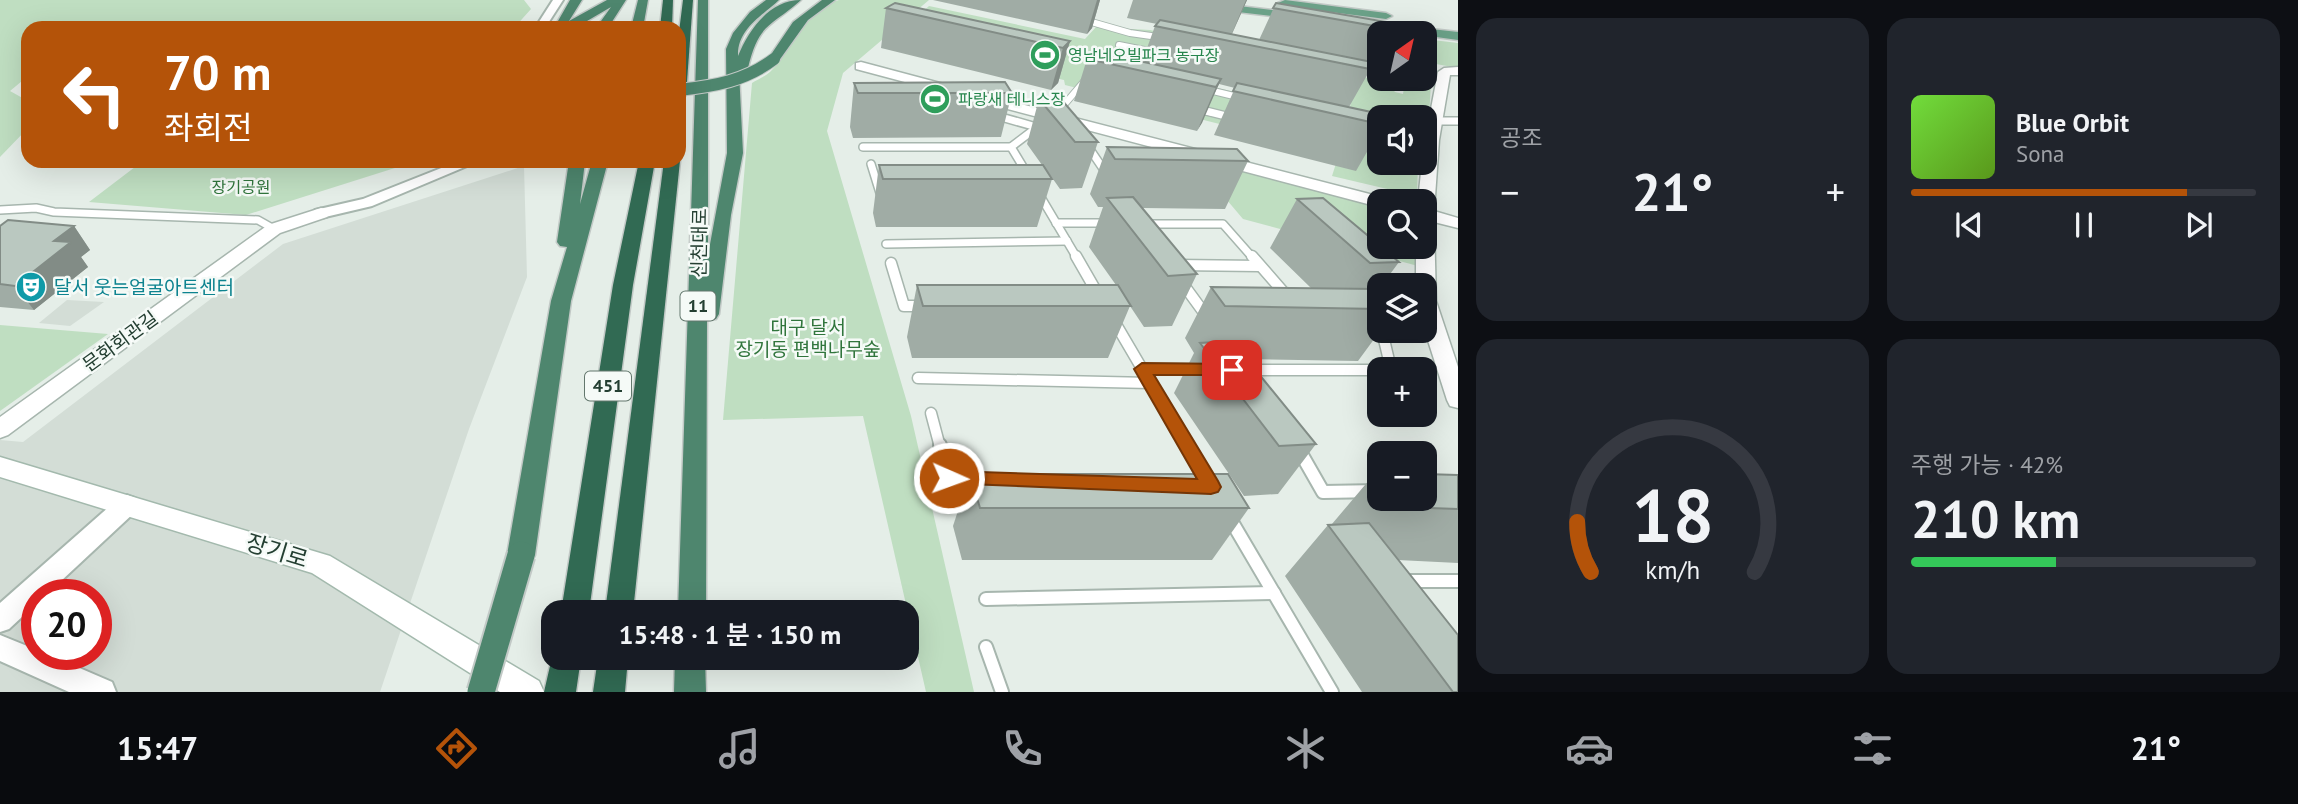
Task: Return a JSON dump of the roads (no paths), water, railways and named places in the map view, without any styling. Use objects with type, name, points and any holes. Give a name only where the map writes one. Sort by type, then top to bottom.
[{"type":"highway","points":[[563,21],[577,0]]},
{"type":"highway","points":[[577,21],[618,0]]},
{"type":"highway","points":[[606,21],[618,0]]},
{"type":"highway","points":[[638,21],[643,0]]},
{"type":"highway","points":[[666,21],[668,0]]},
{"type":"highway","points":[[686,21],[688,0]]},
{"type":"highway","name":"신천대로","points":[[692,600],[703,0]]},
{"type":"highway","points":[[696,414],[722,215],[735,153],[732,49],[737,34],[749,19],[774,0]]},
{"type":"highway","points":[[734,108],[745,49],[762,23],[776,10],[796,0]]},
{"type":"highway","points":[[686,91],[736,82],[755,74],[774,59],[794,26],[809,12],[830,0]]},
{"type":"highway","points":[[561,301],[562,267],[576,168]]},
{"type":"highway","points":[[481,692],[521,555],[561,301],[598,168]]},
{"type":"highway","name":"451","points":[[577,600],[623,285],[646,168]]},
{"type":"highway","name":"451","points":[[620,600],[670,168]]},
{"type":"highway","points":[[560,692],[564,670]]},
{"type":"highway","points":[[609,692],[612,670]]},
{"type":"highway","points":[[690,670],[690,692]]},
{"type":"main road","points":[[1162,0],[1458,36]]},
{"type":"main road","points":[[1261,0],[1458,25]]},
{"type":"street","points":[[544,21],[558,0]]},
{"type":"street","points":[[861,66],[1052,124],[1367,199]]},
{"type":"street","points":[[1437,121],[1444,72],[1458,71]]},
{"type":"street","name":"문화회관길","points":[[0,429],[274,229],[321,213],[367,203],[454,168]]},
{"type":"street","points":[[1437,217],[1458,223]]},
{"type":"street","points":[[1426,259],[1426,301],[1458,400]]},
{"type":"street","name":"장기로","points":[[0,467],[320,565],[528,692]]},
{"type":"street","points":[[0,620],[127,505]]},
{"type":"street","points":[[0,648],[102,692]]},
{"type":"lane","points":[[1080,19],[1130,33],[1167,39]]},
{"type":"lane","points":[[1112,51],[1130,33]]},
{"type":"lane","points":[[1119,45],[1170,55]]},
{"type":"lane","points":[[863,147],[1011,148],[1038,127],[1052,124],[1090,74]]},
{"type":"lane","points":[[1083,82],[1096,85]]},
{"type":"lane","points":[[1192,86],[1245,99]]},
{"type":"lane","points":[[1187,107],[1239,119]]},
{"type":"lane","points":[[982,112],[1038,127]]},
{"type":"lane","points":[[1437,121],[1458,121]]},
{"type":"lane","points":[[1074,139],[1086,143],[1106,173],[1119,173]]},
{"type":"lane","points":[[1011,148],[1104,304],[1090,304]]},
{"type":"lane","points":[[871,164],[881,196],[894,196]]},
{"type":"lane","points":[[1026,195],[1039,194]]},
{"type":"lane","points":[[0,210],[36,208],[54,212],[258,220],[274,229]]},
{"type":"lane","points":[[1056,223],[1125,224]]},
{"type":"lane","points":[[1146,234],[1139,224],[1223,225],[1294,304]]},
{"type":"lane","points":[[886,244],[1066,241]]},
{"type":"lane","points":[[891,263],[904,306],[931,306]]},
{"type":"lane","points":[[1227,311],[1202,310],[1169,265],[1260,266]]},
{"type":"lane","points":[[1110,315],[1218,499]]},
{"type":"lane","points":[[1142,369],[1205,369]]},
{"type":"lane","points":[[1230,370],[1367,370]]},
{"type":"lane","points":[[1255,370],[1261,381]]},
{"type":"lane","points":[[918,378],[1150,383]]},
{"type":"lane","points":[[931,412],[949,478],[990,480]]},
{"type":"lane","points":[[1292,437],[1323,492],[1367,491]]},
{"type":"lane","points":[[1198,486],[1211,487]]},
{"type":"lane","points":[[1225,510],[1332,692]]},
{"type":"lane","points":[[1390,581],[1458,581]]},
{"type":"lane","points":[[986,599],[1274,593]]},
{"type":"lane","points":[[986,647],[1002,692]]},
{"type":"place","name":"영남네오빌파크 농구장","points":[[1045,55]]},
{"type":"place","name":"파랑새 테니스장","points":[[935,99]]},
{"type":"place","name":"달서 웃는얼굴아트센터","points":[[31,287]]},
{"type":"park label","name":"장기공원","points":[[241,187]]},
{"type":"park label","name":"대구 달서 장기동 편백나무숲","points":[[808,338]]}]
